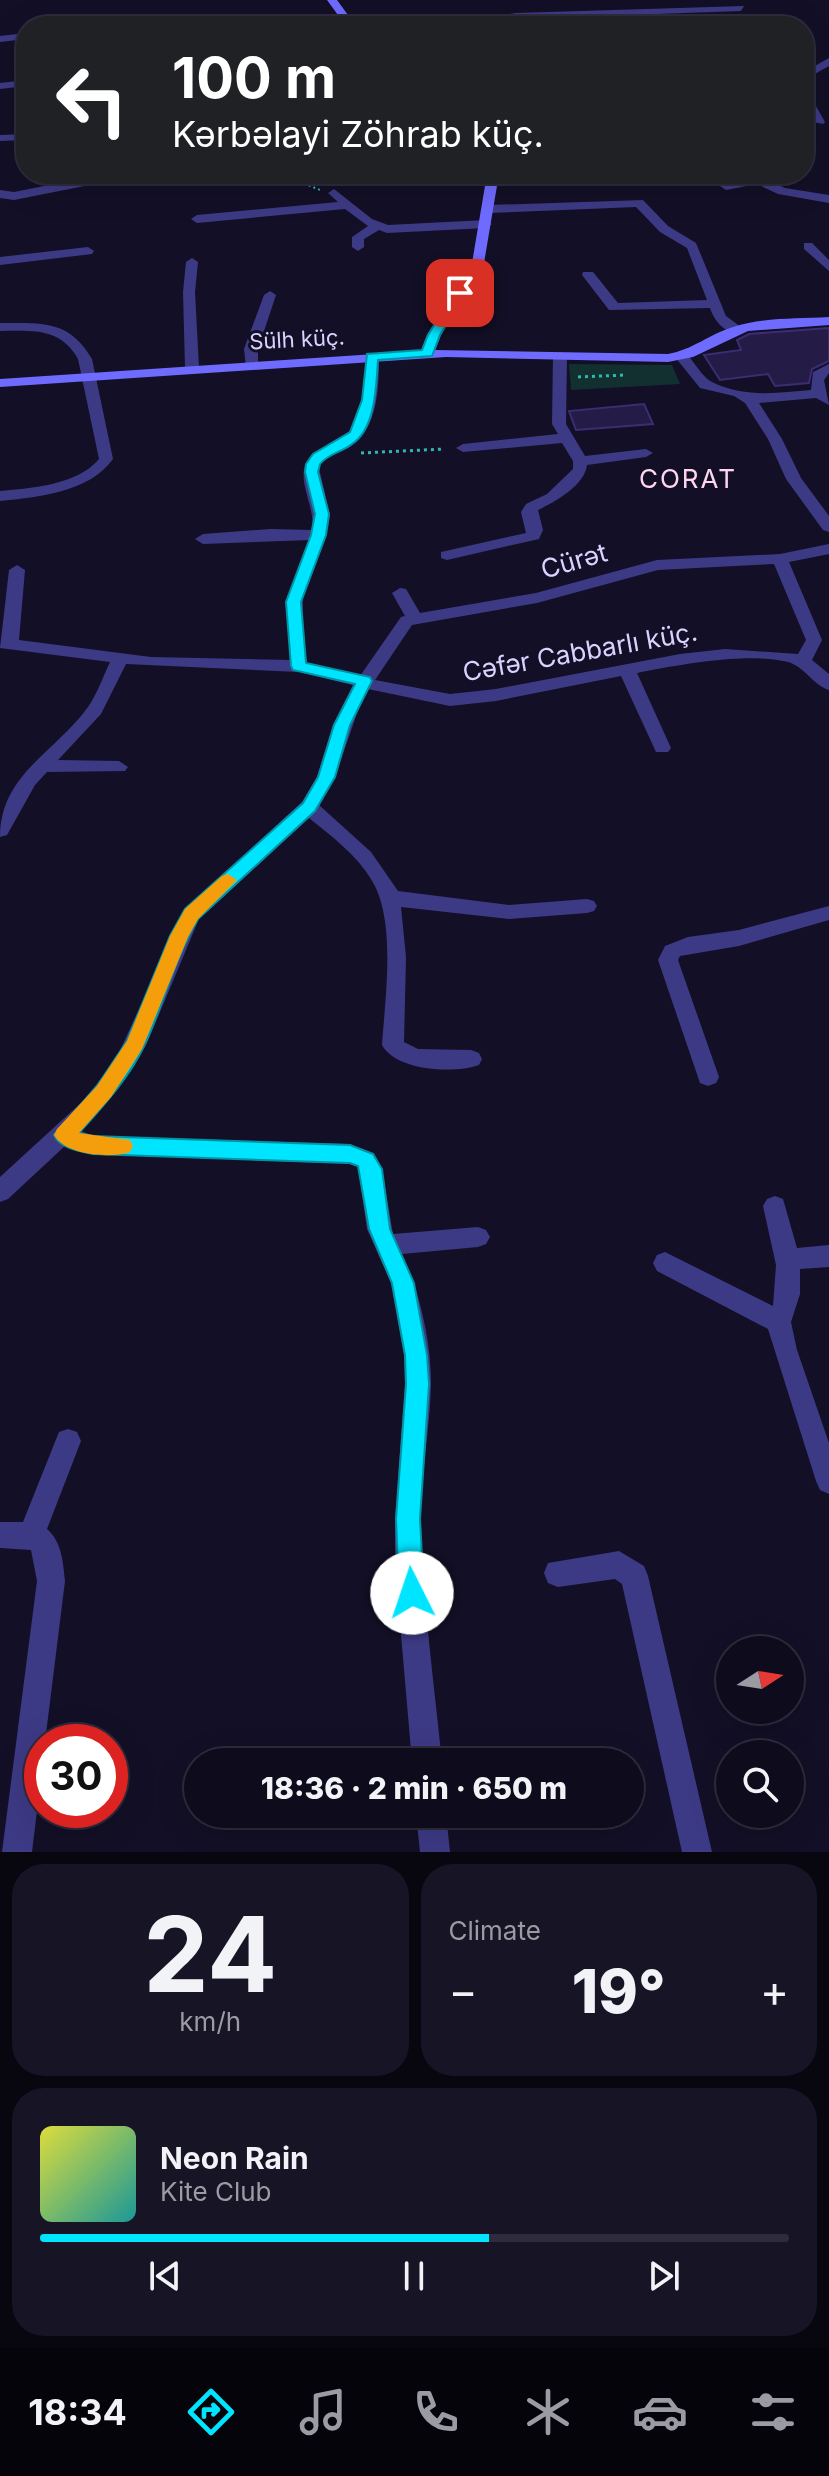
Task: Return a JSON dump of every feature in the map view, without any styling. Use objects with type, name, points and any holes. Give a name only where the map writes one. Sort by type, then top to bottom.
[{"type":"street","points":[[563,0],[572,13]]},
{"type":"street","points":[[632,0],[639,13]]},
{"type":"street","points":[[509,16],[639,13],[721,5],[741,8]]},
{"type":"street","points":[[816,125],[829,135]]},
{"type":"street","points":[[0,194],[14,196],[70,184]]},
{"type":"street","points":[[427,354],[434,335],[478,263],[492,184]]},
{"type":"street","points":[[726,186],[732,184]]},
{"type":"street","points":[[770,184],[797,195],[829,199]]},
{"type":"street","points":[[334,193],[376,227],[486,224]]},
{"type":"street","points":[[489,209],[639,203],[664,229],[692,246],[720,318],[736,330]]},
{"type":"street","points":[[197,219],[349,205]]},
{"type":"street","points":[[358,247],[358,237],[376,227]]},
{"type":"street","points":[[808,246],[829,267]]},
{"type":"street","points":[[0,261],[88,251]]},
{"type":"street","points":[[192,262],[189,292],[192,368]]},
{"type":"street","points":[[588,275],[614,307],[713,304]]},
{"type":"street","points":[[251,364],[251,349],[270,295]]},
{"type":"street","name":"Sülh küç.","points":[[0,383],[427,354],[682,357],[699,352],[736,330],[829,321]]},
{"type":"street","points":[[0,327],[48,329],[71,336],[85,359],[106,459],[102,467],[92,474],[35,492],[0,496]]},
{"type":"street","points":[[447,555],[533,536],[535,530],[529,512],[531,507],[552,497],[580,470],[580,461],[565,438],[557,413],[560,356]]},
{"type":"street","points":[[299,666],[294,602],[319,535],[322,514],[311,472],[318,457],[341,446],[356,433],[369,400],[372,357]]},
{"type":"street","points":[[682,357],[705,385],[739,393],[750,400],[775,439],[794,479],[829,527]]},
{"type":"street","points":[[750,400],[824,397],[817,380],[820,372],[829,368]]},
{"type":"street","points":[[463,448],[565,438]]},
{"type":"street","points":[[580,461],[646,453]]},
{"type":"street","points":[[203,539],[271,534],[319,535]]},
{"type":"street","name":"Cürət","points":[[414,617],[537,598],[657,565],[780,559],[829,549]]},
{"type":"street","points":[[780,559],[811,627],[813,647],[803,662],[829,684]]},
{"type":"street","points":[[5,644],[17,570]]},
{"type":"street","points":[[0,1192],[64,1135],[104,1091],[135,1044],[179,936],[192,914],[309,807],[326,777],[342,725],[364,681],[400,627],[414,617],[400,593]]},
{"type":"street","points":[[811,627],[829,626]]},
{"type":"street","name":"Cəfər Cabbarlı küç.","points":[[5,644],[174,663],[299,666],[409,694],[450,700],[496,695],[725,654],[777,656],[803,662]]},
{"type":"street","points":[[0,830],[17,797],[95,710],[121,658]]},
{"type":"street","points":[[627,670],[662,748]]},
{"type":"street","points":[[42,766],[119,767]]},
{"type":"street","points":[[309,807],[371,863],[391,898],[395,929],[393,1045],[398,1053],[409,1057],[471,1059]]},
{"type":"street","points":[[391,898],[509,912],[587,906]]},
{"type":"street","points":[[708,1077],[672,978],[668,960],[672,951],[688,945],[739,938],[829,913]]},
{"type":"street","points":[[64,1135],[93,1145],[350,1154],[366,1160],[371,1169],[379,1229],[403,1283],[416,1355],[418,1384],[408,1519],[409,1565],[426,1748]]},
{"type":"street","points":[[775,1206],[787,1259],[790,1291],[779,1322],[785,1350],[829,1481]]},
{"type":"street","points":[[385,1245],[478,1237]]},
{"type":"street","points":[[787,1259],[829,1256]]},
{"type":"street","points":[[665,1263],[779,1322]]},
{"type":"street","points":[[32,1533],[68,1441]]},
{"type":"street","points":[[0,1535],[32,1533],[43,1541],[50,1556],[51,1581],[17,1852]]},
{"type":"street","points":[[558,1573],[619,1565],[634,1576],[697,1852]]},
{"type":"street","points":[[432,1828],[435,1852]]},
{"type":"path","points":[[309,184],[334,193]]},
{"type":"path","points":[[341,446],[358,453],[463,448]]},
{"type":"green space","points":[[569,364],[672,365],[680,384],[571,390]]},
{"type":"building","points":[[829,328],[829,361],[812,369],[809,383],[775,386],[768,374],[720,380],[704,355],[741,350],[737,340],[749,334]]},
{"type":"building","points":[[644,404],[653,424],[576,430],[569,411]]},
{"type":"slow traffic","points":[[122,1146],[77,1142],[64,1135],[124,1064],[179,936],[192,914],[228,880]]},
{"type":"district","name":"CORAT","points":[[688,479]]},
{"type":"route","points":[[412,1593],[408,1519],[418,1384],[416,1355],[403,1283],[379,1229],[371,1169],[366,1160],[350,1154],[93,1145],[64,1135],[124,1064],[179,936],[192,914],[309,807],[326,777],[342,725],[364,681],[299,666],[294,602],[319,535],[322,514],[311,472],[313,464],[318,457],[349,441],[356,433],[369,400],[372,357],[427,354],[434,335],[460,293]]}]
